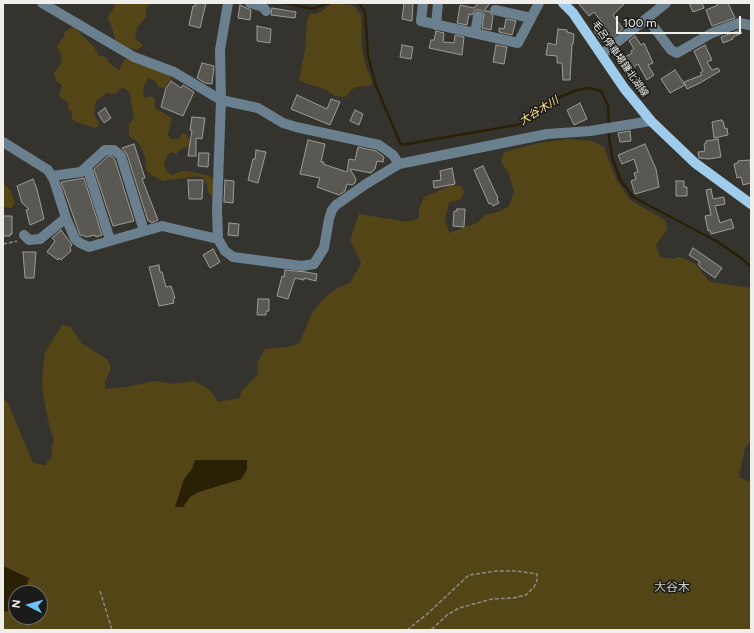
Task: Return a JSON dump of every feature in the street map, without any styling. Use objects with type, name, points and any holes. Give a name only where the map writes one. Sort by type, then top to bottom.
[{"type":"main road","name":"毛呂停車場鎌北湖線","points":[[563,3],[573,13],[624,88],[651,121],[695,164],[750,203]]},
{"type":"street","points":[[42,3],[134,56],[174,72],[221,100],[258,108],[283,123],[296,127],[379,145],[393,155],[399,164]]},
{"type":"street","points":[[228,3],[220,50],[221,100],[217,210],[218,239],[225,251],[234,257],[302,266],[314,264],[324,248],[329,219],[332,210],[336,205],[366,184],[399,164],[547,134],[603,129],[651,121]]},
{"type":"street","points":[[250,3],[263,7],[266,11]]},
{"type":"street","points":[[423,3],[421,21],[518,43],[539,3]]},
{"type":"street","points":[[436,25],[438,3]]},
{"type":"street","points":[[602,54],[666,3]]},
{"type":"street","points":[[495,10],[531,18]]},
{"type":"street","points":[[475,33],[478,16]]},
{"type":"street","points":[[647,18],[671,50],[677,53],[712,33],[739,23],[749,25]]},
{"type":"street","points":[[3,142],[40,163],[52,176],[66,218],[75,239],[80,243],[89,247],[162,226],[169,226],[218,239]]},
{"type":"street","points":[[52,176],[81,172],[105,150],[114,150],[121,156],[144,231]]},
{"type":"street","points":[[87,167],[110,240]]},
{"type":"street","points":[[20,238],[29,240],[40,239],[66,218]]},
{"type":"path","points":[[3,244],[20,238]]},
{"type":"path","points":[[407,630],[426,615],[469,575],[497,571],[516,571],[537,574],[537,581],[534,587],[526,595],[514,598],[492,599],[459,608],[447,615],[431,630]]},
{"type":"path","points":[[100,591],[112,630]]},
{"type":"shaded area","points":[[114,3],[151,3],[146,9],[146,17],[137,28],[135,39],[143,45],[137,50],[125,47],[116,41],[107,18],[115,6]]},
{"type":"shaded area","points":[[333,3],[352,5],[357,9],[361,16],[362,50],[366,67],[372,81],[371,86],[357,87],[351,90],[346,97],[335,96],[325,89],[299,80],[305,50],[307,21],[310,14],[317,14]]},
{"type":"shaded area","points":[[74,27],[94,47],[99,56],[106,57],[111,65],[119,70],[125,59],[129,57],[172,77],[164,88],[159,87],[154,80],[148,78],[144,86],[143,93],[145,98],[151,96],[155,99],[155,108],[172,118],[168,135],[171,139],[179,139],[182,133],[186,134],[192,143],[191,146],[182,148],[176,154],[172,152],[168,154],[164,164],[167,172],[173,175],[182,171],[188,171],[210,176],[214,181],[215,193],[212,195],[208,192],[207,184],[203,178],[198,176],[163,181],[151,175],[146,170],[145,157],[139,143],[129,136],[129,124],[134,118],[130,95],[128,91],[122,87],[115,94],[107,93],[96,101],[94,114],[100,125],[95,128],[76,122],[72,119],[72,112],[68,109],[68,103],[59,96],[62,85],[57,82],[54,73],[61,64],[62,57],[57,46],[64,36],[65,31]]},
{"type":"shaded area","points":[[567,139],[592,141],[604,147],[616,179],[630,200],[665,220],[667,229],[656,245],[660,257],[673,259],[680,257],[695,264],[710,282],[751,288],[751,441],[745,448],[739,477],[751,482],[751,630],[3,630],[3,398],[8,403],[33,463],[45,465],[52,457],[54,439],[50,429],[42,387],[45,352],[62,325],[71,327],[81,343],[108,360],[111,368],[105,382],[105,389],[127,387],[154,381],[174,384],[194,381],[210,390],[218,402],[240,398],[241,392],[258,374],[257,363],[265,349],[288,347],[299,343],[313,311],[326,296],[351,282],[361,263],[350,240],[359,214],[407,222],[419,218],[419,209],[424,197],[452,185],[461,186],[464,192],[461,199],[449,203],[445,219],[449,233],[477,223],[485,215],[501,211],[509,206],[514,192],[509,174],[501,162],[504,152],[538,143]]},
{"type":"shaded area","points":[[3,183],[11,191],[15,202],[12,208],[3,207]]},
{"type":"shaded area","points":[[195,460],[247,460],[247,470],[241,479],[199,492],[190,497],[183,507],[175,507],[184,479],[192,469]]},
{"type":"shaded area","points":[[3,566],[29,578],[27,585],[8,585],[8,611],[3,612]]},
{"type":"building","points":[[196,3],[206,3],[200,28],[189,25],[193,6],[195,6]]},
{"type":"building","points":[[404,3],[413,3],[412,21],[402,19]]},
{"type":"building","points":[[478,3],[490,3],[484,11],[489,11],[493,16],[491,30],[482,28],[484,14],[480,10],[475,10],[472,15],[469,14],[467,25],[457,23],[460,5],[474,8]]},
{"type":"building","points":[[578,3],[625,3],[613,15],[623,29],[604,44],[594,31],[604,25],[594,12],[589,16]]},
{"type":"building","points":[[689,3],[702,3],[704,8],[693,12]]},
{"type":"building","points":[[717,3],[728,3],[735,18],[712,26],[706,10],[718,5]]},
{"type":"building","points":[[240,5],[251,10],[250,20],[238,18]]},
{"type":"building","points":[[272,8],[296,12],[295,18],[271,15]]},
{"type":"building","points":[[506,19],[516,21],[512,35],[499,32],[499,28],[504,29]]},
{"type":"building","points":[[257,26],[271,29],[270,43],[257,41]]},
{"type":"building","points":[[558,29],[567,30],[567,32],[574,34],[570,80],[563,80],[562,63],[557,63],[557,56],[546,55],[548,43],[556,45]]},
{"type":"building","points":[[740,30],[742,33],[723,43],[721,37]]},
{"type":"building","points":[[436,31],[444,33],[443,42],[454,43],[455,35],[464,37],[462,55],[429,48],[431,40],[434,40]]},
{"type":"building","points":[[635,36],[641,45],[644,43],[653,63],[648,65],[654,75],[647,80],[638,64],[627,72],[620,60],[632,53],[631,51],[634,49],[629,41]]},
{"type":"building","points":[[402,45],[413,47],[411,59],[400,57]]},
{"type":"building","points":[[496,45],[507,47],[504,64],[493,62]]},
{"type":"building","points":[[705,45],[712,60],[707,62],[712,70],[718,68],[720,71],[687,89],[684,82],[702,75],[700,73],[703,71],[694,51]]},
{"type":"building","points":[[202,63],[214,66],[212,84],[205,83],[197,78]]},
{"type":"building","points":[[675,70],[685,85],[670,93],[661,79]]},
{"type":"building","points":[[171,81],[181,88],[183,85],[194,92],[183,116],[161,107],[166,88]]},
{"type":"building","points":[[297,95],[327,109],[331,99],[340,102],[330,125],[291,109]]},
{"type":"building","points":[[580,103],[587,119],[574,125],[567,110]]},
{"type":"building","points":[[105,108],[111,118],[104,123],[98,113]]},
{"type":"building","points":[[355,110],[363,114],[359,125],[350,121]]},
{"type":"building","points":[[192,117],[205,118],[202,139],[196,138],[196,156],[188,156],[192,130],[190,130]]},
{"type":"building","points":[[723,121],[725,129],[727,128],[728,135],[714,138],[712,122]]},
{"type":"building","points":[[630,131],[631,141],[620,142],[618,133]]},
{"type":"building","points":[[718,139],[721,157],[709,159],[699,158],[698,152],[705,151],[704,144],[706,141]]},
{"type":"building","points":[[308,140],[325,144],[321,162],[324,162],[323,164],[347,172],[349,159],[355,160],[358,147],[376,151],[384,157],[383,162],[377,161],[375,169],[371,173],[350,169],[356,179],[355,183],[352,185],[347,184],[345,191],[339,195],[317,187],[320,178],[300,174]]},
{"type":"building","points":[[134,144],[145,178],[142,179],[158,220],[151,223],[148,221],[127,154],[122,148]]},
{"type":"building","points":[[645,144],[656,169],[659,187],[635,194],[631,181],[636,179],[634,173],[638,172],[634,159],[622,164],[618,155]]},
{"type":"building","points":[[256,150],[266,152],[258,183],[248,180],[253,159],[255,159]]},
{"type":"building","points":[[199,153],[209,153],[208,167],[198,166]]},
{"type":"building","points":[[108,156],[112,156],[115,160],[134,221],[113,226],[94,169]]},
{"type":"building","points":[[750,160],[751,183],[743,185],[741,177],[737,178],[734,164],[738,163],[738,161]]},
{"type":"building","points":[[483,166],[498,198],[499,203],[493,206],[491,203],[489,204],[474,170]]},
{"type":"building","points":[[452,168],[455,184],[434,188],[433,181],[441,180],[440,171]]},
{"type":"building","points":[[84,178],[102,235],[96,237],[95,235],[87,237],[80,235],[61,182]]},
{"type":"building","points":[[33,179],[37,189],[44,219],[30,225],[26,210],[29,209],[22,203],[17,186]]},
{"type":"building","points":[[188,180],[203,180],[202,199],[189,199]]},
{"type":"building","points":[[225,180],[234,181],[233,203],[224,202]]},
{"type":"building","points":[[676,181],[684,181],[684,187],[687,187],[687,196],[676,196]]},
{"type":"building","points":[[711,189],[713,199],[724,197],[725,204],[715,206],[720,223],[731,219],[734,228],[711,234],[710,230],[708,231],[705,216],[711,215],[706,190]]},
{"type":"building","points":[[457,209],[465,209],[464,227],[453,226],[454,211],[457,211]]},
{"type":"building","points":[[3,216],[12,216],[12,234],[10,234],[10,236],[3,236]]},
{"type":"building","points":[[229,223],[239,224],[238,236],[228,235]]},
{"type":"building","points":[[61,230],[72,245],[70,247],[71,251],[61,260],[59,258],[58,260],[47,252],[55,241],[52,238]]},
{"type":"building","points":[[693,248],[722,268],[715,278],[701,268],[698,264],[700,262],[689,255]]},
{"type":"building","points":[[213,249],[220,262],[210,268],[203,255]]},
{"type":"building","points":[[23,252],[36,252],[34,278],[25,278]]},
{"type":"building","points":[[159,265],[166,287],[171,286],[175,298],[173,299],[174,303],[159,306],[149,267]]},
{"type":"building","points":[[285,270],[317,274],[316,281],[304,278],[304,280],[295,278],[288,299],[277,296]]},
{"type":"building","points":[[258,299],[269,299],[269,311],[266,311],[266,315],[257,315]]},
{"type":"waterway","name":"大谷木川","points":[[285,3],[312,9],[329,3]]},
{"type":"waterway","name":"大谷木川","points":[[359,3],[365,12],[368,56],[376,86],[401,145],[522,124],[553,100],[577,90],[589,88],[601,91],[608,105],[609,125]]},
{"type":"waterway","name":"大谷木川","points":[[608,130],[612,157],[620,179],[633,197],[718,242],[751,267]]},
{"type":"district","name":"大谷木","points":[[672,587]]}]
